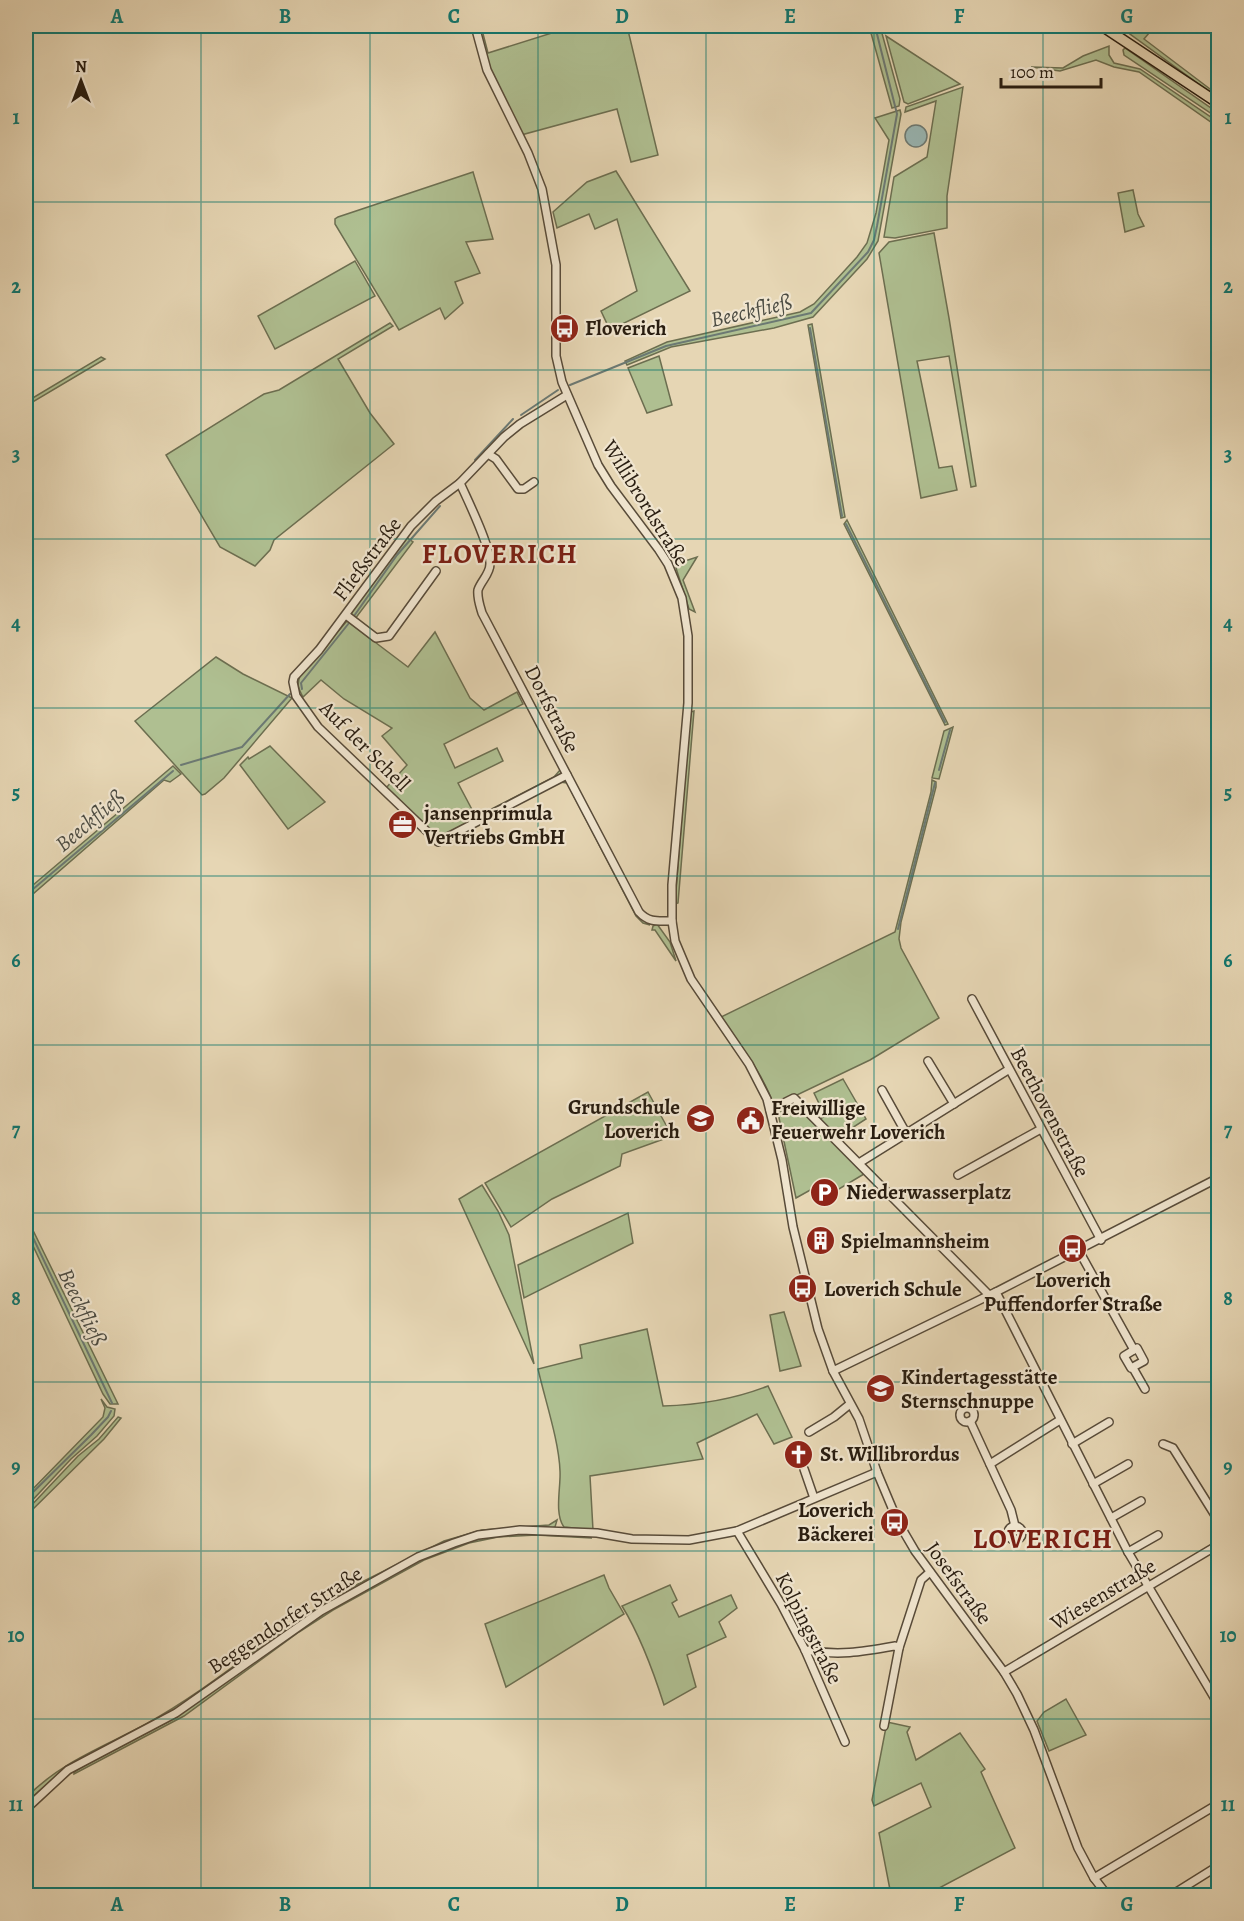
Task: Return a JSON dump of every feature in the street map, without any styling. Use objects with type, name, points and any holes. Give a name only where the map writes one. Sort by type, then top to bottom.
[{"type":"main road","points":[[1102,26],[1218,103]]},
{"type":"street","name":"Willibrordstraße","points":[[475,26],[487,70],[528,153],[542,189],[556,265],[556,356],[562,382],[598,465],[668,564],[682,598],[688,636],[688,703],[672,885],[672,921],[675,941],[691,979],[733,1041]]},
{"type":"street","name":"Fließstraße","points":[[297,696],[294,677],[319,650],[411,526],[436,501],[460,483],[504,437],[520,424],[567,395]]},
{"type":"street","points":[[488,454],[496,459],[518,489],[524,489],[534,482]]},
{"type":"street","name":"Dorfstraße","points":[[460,483],[490,558],[488,572],[479,588],[482,613],[639,912],[652,921],[672,921]]},
{"type":"street","points":[[346,615],[376,638],[388,636],[436,571]]},
{"type":"street","name":"Auf der Schell","points":[[297,696],[318,727],[438,842],[567,774]]},
{"type":"street","name":"Beethovenstraße","points":[[972,999],[1101,1240]]},
{"type":"street","name":"Josefstraße","points":[[733,1041],[759,1082],[770,1110],[810,1299],[833,1371],[859,1419],[877,1472],[898,1522],[930,1572],[1004,1672],[1027,1714],[1077,1848],[1094,1878],[1108,1896]]},
{"type":"street","points":[[928,1061],[954,1104]]},
{"type":"street","points":[[859,1163],[1008,1070]]},
{"type":"street","points":[[882,1090],[906,1132]]},
{"type":"street","points":[[770,1110],[794,1098],[993,1294],[1030,1357],[1072,1444],[1147,1587],[1218,1704]]},
{"type":"street","points":[[958,1175],[1041,1129]]},
{"type":"street","points":[[833,1371],[1101,1240],[1218,1178]]},
{"type":"street","points":[[1079,1251],[1134,1350]]},
{"type":"street","points":[[1133,1368],[1144,1361],[1137,1348],[1124,1356],[1145,1389]]},
{"type":"street","points":[[809,1432],[850,1404]]},
{"type":"street","points":[[990,1464],[1060,1420]]},
{"type":"street","points":[[970,1421],[1011,1510],[1015,1526]]},
{"type":"street","points":[[1072,1444],[1109,1422]]},
{"type":"street","points":[[1163,1444],[1173,1448],[1218,1520]]},
{"type":"street","points":[[1093,1484],[1128,1464]]},
{"type":"street","points":[[804,1469],[814,1498]]},
{"type":"street","name":"Beggendorfer Straße","points":[[26,1809],[68,1770],[154,1727],[336,1602],[418,1557],[478,1535],[520,1530],[597,1533],[616,1538],[662,1541],[689,1540],[737,1531],[877,1472]]},
{"type":"street","points":[[1111,1518],[1141,1502]]},
{"type":"street","name":"Kolpingstraße","points":[[737,1531],[782,1604],[805,1650],[845,1742]]},
{"type":"street","points":[[1128,1552],[1158,1536]]},
{"type":"street","name":"Wiesenstraße","points":[[1004,1672],[1218,1545]]},
{"type":"street","points":[[884,1726],[899,1648],[921,1580],[930,1572]]},
{"type":"street","points":[[805,1650],[828,1654],[849,1654],[895,1646],[899,1648]]},
{"type":"street","points":[[1094,1878],[1218,1804]]},
{"type":"street","points":[[1170,1896],[1218,1866]]},
{"type":"green space","points":[[478,26],[481,26],[488,53],[574,26],[627,26],[658,155],[631,162],[617,109],[521,135],[493,77]]},
{"type":"green space","points":[[869,26],[880,26],[900,99],[899,106],[892,108]]},
{"type":"green space","points":[[1146,26],[1155,26],[1144,39],[1218,95],[1218,98],[1130,34]]},
{"type":"green space","points":[[886,36],[960,84],[908,104],[904,102]]},
{"type":"green space","points":[[1109,46],[1109,55],[1114,63],[1140,69],[1218,122],[1218,127],[1139,72],[1114,67],[1096,60],[1060,71],[1031,67],[1063,68],[1083,56]]},
{"type":"green space","points":[[1125,48],[1218,113],[1218,118],[1124,55]]},
{"type":"green space","points":[[963,87],[947,196],[947,228],[895,238],[884,237],[894,177],[927,157],[936,101],[905,112],[906,107]]},
{"type":"green space","points":[[900,110],[878,241],[867,259],[813,317],[774,328],[671,347],[627,365],[625,361],[667,342],[800,312],[814,304],[867,243],[876,213],[889,140],[875,118]]},
{"type":"green space","points":[[616,171],[690,291],[610,330],[601,311],[637,291],[617,219],[595,229],[589,214],[557,228],[553,212],[587,182]]},
{"type":"green space","points":[[473,172],[493,239],[466,242],[480,273],[455,282],[463,303],[445,319],[440,308],[399,330],[335,224],[335,219]]},
{"type":"green space","points":[[1133,190],[1138,214],[1144,226],[1125,232],[1118,193]]},
{"type":"green space","points":[[934,233],[976,486],[971,487],[949,356],[917,361],[939,468],[952,466],[957,490],[921,498],[879,253],[889,242]]},
{"type":"green space","points":[[355,261],[375,296],[275,349],[258,316]]},
{"type":"green space","points":[[390,323],[393,326],[338,359],[370,413],[394,444],[274,540],[270,550],[255,566],[220,547],[166,455],[264,394],[279,390]]},
{"type":"green space","points":[[812,324],[845,517],[841,518],[808,325]]},
{"type":"green space","points":[[659,356],[672,405],[647,413],[628,368]]},
{"type":"green space","points":[[101,357],[105,359],[26,406],[26,402]]},
{"type":"green space","points":[[847,520],[948,724],[945,725],[844,524]]},
{"type":"green space","points":[[406,537],[413,542],[355,619],[351,613]]},
{"type":"green space","points":[[697,557],[683,580],[695,612],[689,609],[676,568],[682,562]]},
{"type":"green space","points":[[347,621],[408,667],[435,632],[470,698],[484,710],[517,692],[523,704],[444,744],[455,768],[497,748],[503,761],[458,783],[476,817],[554,777],[560,770],[563,775],[446,836],[435,834],[386,788],[407,765],[382,736],[392,728],[344,699],[321,680],[303,697],[300,691],[298,684],[300,675]]},
{"type":"green space","points":[[216,657],[243,674],[292,698],[224,778],[202,795],[135,721]]},
{"type":"green space","points":[[694,711],[678,903],[675,904],[690,712]]},
{"type":"green space","points":[[953,727],[939,779],[932,778],[944,731]]},
{"type":"green space","points":[[270,746],[325,802],[288,829],[240,765],[248,757],[249,759]]},
{"type":"green space","points":[[173,766],[181,774],[170,782],[164,780],[26,900],[26,891]]},
{"type":"green space","points":[[932,780],[936,782],[936,787],[901,922],[899,939],[901,948],[939,1018],[870,1060],[774,1106],[757,1071],[721,1017],[895,932],[931,792]]},
{"type":"green space","points":[[566,781],[637,913],[650,925],[643,923],[636,916],[567,783],[560,782]]},
{"type":"green space","points":[[657,924],[670,942],[676,961],[655,930],[652,930]]},
{"type":"green space","points":[[843,1079],[866,1119],[838,1137],[820,1119],[825,1116],[814,1093]]},
{"type":"green space","points":[[648,1092],[672,1136],[622,1154],[620,1166],[552,1199],[511,1227],[485,1183]]},
{"type":"green space","points":[[795,1103],[864,1174],[834,1192],[828,1180],[796,1198],[778,1113]]},
{"type":"green space","points":[[482,1185],[509,1235],[534,1364],[459,1199]]},
{"type":"green space","points":[[628,1213],[633,1243],[524,1298],[518,1265]]},
{"type":"green space","points":[[26,1216],[118,1404],[110,1404],[103,1394],[26,1231]]},
{"type":"green space","points":[[784,1312],[801,1366],[780,1371],[770,1315]]},
{"type":"green space","points":[[647,1329],[663,1406],[717,1400],[768,1386],[792,1437],[774,1444],[757,1414],[697,1443],[703,1459],[590,1476],[593,1530],[564,1527],[559,1515],[560,1471],[557,1447],[538,1369],[582,1358],[580,1345]]},
{"type":"green space","points":[[101,1399],[107,1407],[115,1409],[114,1416],[26,1507],[26,1496],[103,1417],[105,1408]]},
{"type":"green space","points":[[118,1417],[121,1418],[104,1439],[26,1516],[26,1511],[78,1456],[99,1439]]},
{"type":"green space","points":[[557,1520],[555,1527],[552,1528],[518,1527],[549,1525]]},
{"type":"green space","points":[[515,1528],[480,1533],[408,1559],[444,1541],[482,1530]]},
{"type":"green space","points":[[519,1533],[564,1534],[592,1538],[536,1535],[498,1537],[469,1543],[424,1560],[333,1610],[299,1632],[184,1716],[74,1774],[88,1763],[173,1719],[322,1614],[388,1577],[436,1553],[459,1544]]},
{"type":"green space","points":[[604,1575],[624,1614],[506,1687],[485,1624]]},
{"type":"green space","points":[[368,1579],[271,1641],[269,1640],[325,1603]]},
{"type":"green space","points":[[670,1585],[677,1600],[672,1603],[679,1617],[731,1595],[737,1608],[719,1622],[726,1637],[687,1655],[696,1687],[664,1705],[646,1654],[622,1606]]},
{"type":"green space","points":[[264,1644],[258,1651],[200,1694],[61,1774],[26,1804],[26,1798],[53,1774],[177,1706]]},
{"type":"green space","points":[[1066,1699],[1086,1735],[1049,1751],[1037,1721],[1044,1712]]},
{"type":"green space","points":[[887,1722],[910,1727],[907,1732],[916,1760],[960,1733],[985,1769],[981,1772],[1015,1848],[926,1895],[891,1895],[879,1833],[931,1807],[921,1783],[874,1806],[872,1800]]},
{"type":"water","points":[[912,125],[920,125],[927,132],[927,140],[920,147],[912,147],[905,140],[905,132]]},
{"type":"waterway","name":"Beeckfließ","points":[[570,385],[666,346],[811,313],[868,252],[877,226],[897,114],[875,26]]},
{"type":"waterway","points":[[810,328],[842,516]]},
{"type":"waterway","name":"Beeckfließ","points":[[521,415],[558,390]]},
{"type":"waterway","name":"Beeckfließ","points":[[475,460],[513,419]]},
{"type":"waterway","name":"Beeckfließ","points":[[354,616],[397,555],[440,506]]},
{"type":"waterway","points":[[846,524],[945,722]]},
{"type":"waterway","name":"Beeckfließ","points":[[302,689],[301,683],[349,623]]},
{"type":"waterway","name":"Beeckfließ","points":[[181,765],[242,747],[290,694]]},
{"type":"waterway","points":[[939,770],[950,730]]},
{"type":"waterway","name":"Beeckfließ","points":[[26,895],[173,771]]},
{"type":"waterway","points":[[898,929],[935,783]]},
{"type":"waterway","name":"Beeckfließ","points":[[26,1223],[112,1403]]},
{"type":"waterway","name":"Beeckfließ","points":[[26,1499],[91,1435],[111,1411]]},
{"type":"place","name":"Floverich","points":[[564,328]]},
{"type":"place","name":"jansenprimula Vertriebs GmbH","points":[[403,825]]},
{"type":"place","name":"Grundschule Loverich","points":[[701,1119]]},
{"type":"place","name":"Freiwillige Feuerwehr Loverich","points":[[750,1120]]},
{"type":"place","name":"Niederwasserplatz","points":[[825,1192]]},
{"type":"place","name":"Spielmannsheim","points":[[820,1241]]},
{"type":"place","name":"Loverich Puffendorfer Straße","points":[[1073,1249]]},
{"type":"place","name":"Loverich Schule","points":[[803,1289]]},
{"type":"place","name":"Kindertagesstätte Sternschnuppe","points":[[880,1389]]},
{"type":"place","name":"St. Willibrordus","points":[[799,1454]]},
{"type":"place","name":"Loverich Bäckerei","points":[[895,1522]]},
{"type":"district","name":"FLOVERICH","points":[[500,554]]},
{"type":"district","name":"LOVERICH","points":[[1043,1539]]}]
